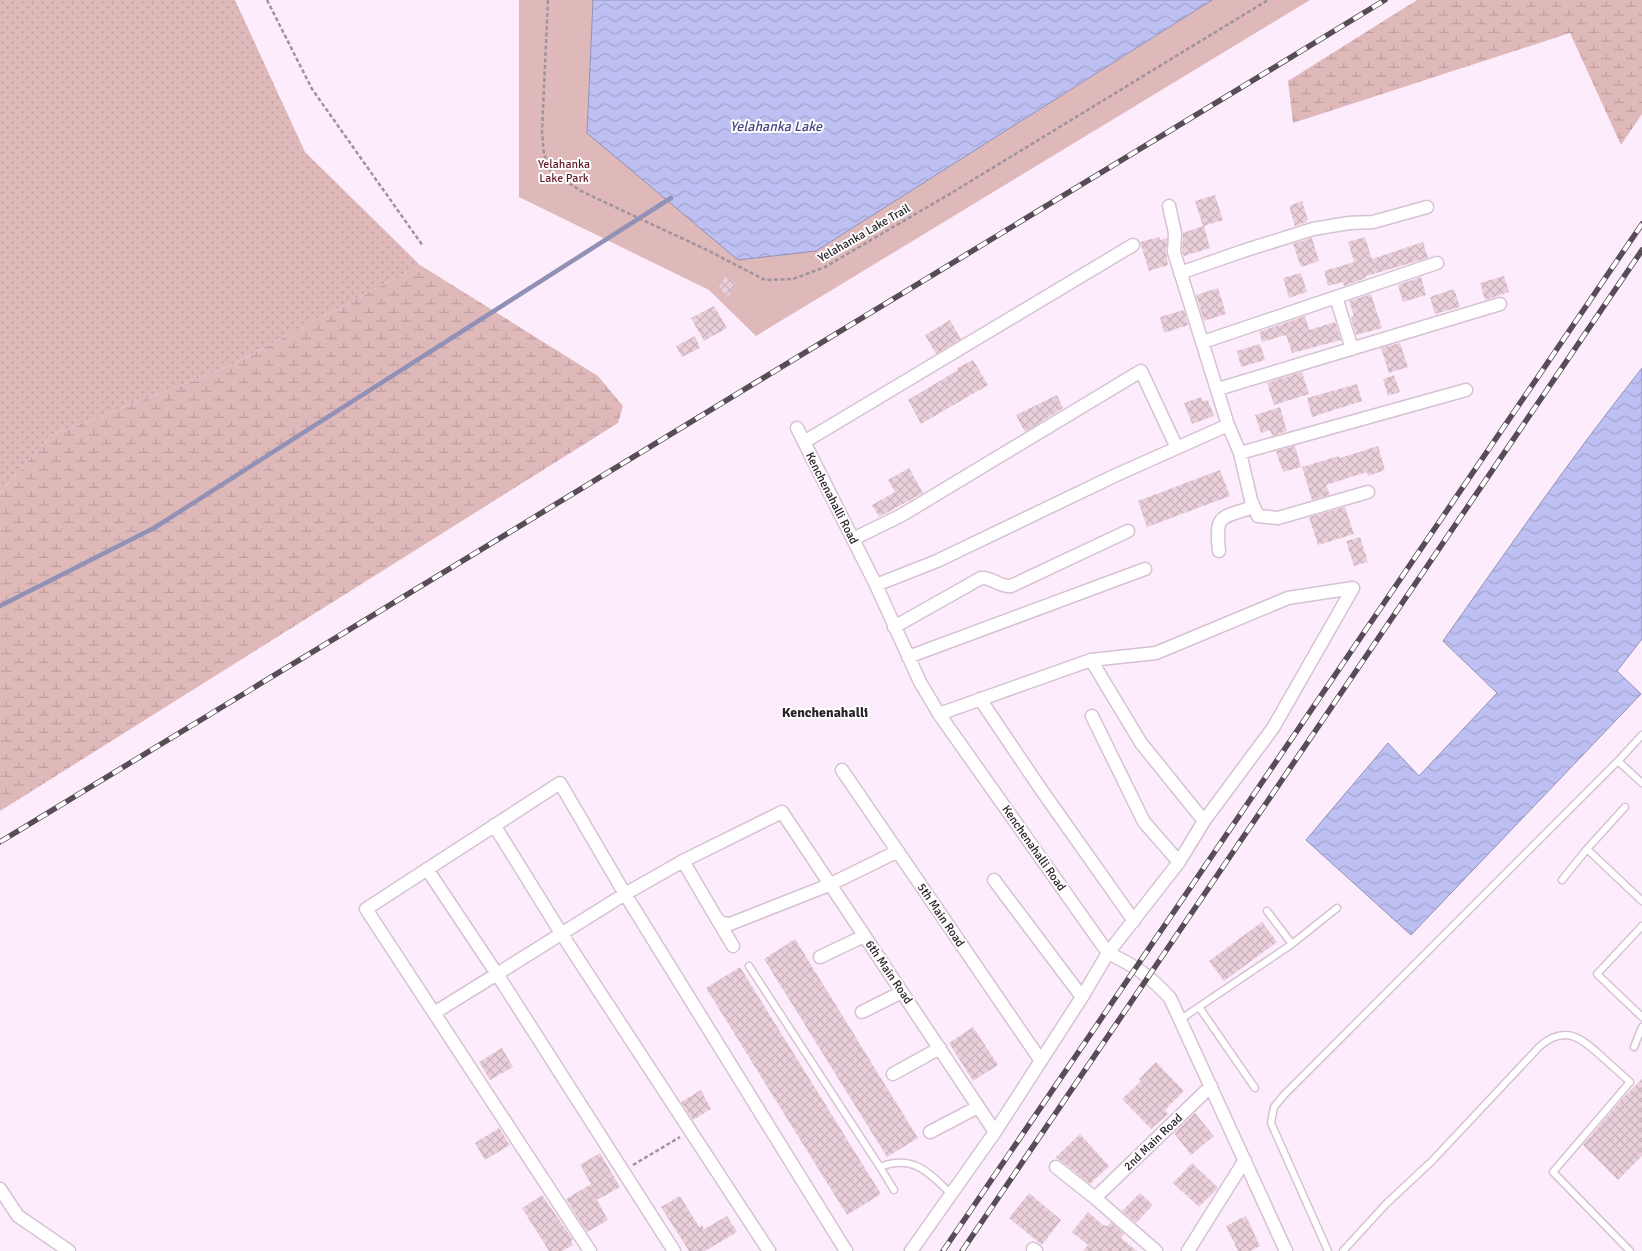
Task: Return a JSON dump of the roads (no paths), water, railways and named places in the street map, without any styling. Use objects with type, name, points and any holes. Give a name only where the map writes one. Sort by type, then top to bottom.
[{"type":"street","points":[[1169,206],[1175,233],[1174,252],[1180,273],[1228,425],[1240,453],[1251,500],[1258,516],[1278,518],[1368,492]]},
{"type":"street","points":[[1180,273],[1313,229],[1349,223],[1372,222],[1428,207]]},
{"type":"street","points":[[804,442],[1133,245]]},
{"type":"street","points":[[1203,342],[1437,263]]},
{"type":"street","points":[[1336,297],[1352,349]]},
{"type":"street","points":[[1218,389],[1500,304]]},
{"type":"street","points":[[853,539],[902,515],[1142,371],[1177,448]]},
{"type":"street","points":[[1240,453],[1466,390]]},
{"type":"street","points":[[876,585],[937,561],[1228,425]]},
{"type":"street","name":"Kenchenahalli Road","points":[[796,428],[876,585],[920,682],[940,714],[1108,953],[1136,966],[1148,975],[1170,998],[1286,1251]]},
{"type":"street","points":[[1219,551],[1217,530],[1219,522],[1224,516],[1254,507]]},
{"type":"street","points":[[894,627],[981,578],[988,577],[1003,587],[1011,586],[1128,531]]},
{"type":"street","points":[[908,657],[1145,569]]},
{"type":"street","points":[[911,1251],[995,1132],[1082,998],[1108,953],[1179,862],[1204,821],[1273,728],[1352,588],[1288,598],[1156,654],[1091,660],[980,698],[940,714]]},
{"type":"street","points":[[1091,660],[1140,743],[1204,821]]},
{"type":"street","points":[[980,698],[1040,788],[1134,921]]},
{"type":"street","points":[[1092,716],[1144,822],[1179,862]]},
{"type":"street","name":"5th Main Road","points":[[842,770],[1041,1061]]},
{"type":"street","points":[[590,1251],[366,909],[560,783],[625,894],[846,1251]]},
{"type":"street","name":"6th Main Road","points":[[684,861],[782,812],[995,1132]]},
{"type":"street","points":[[494,825],[561,933],[769,1251]]},
{"type":"street","points":[[717,919],[722,923],[730,924],[829,885],[898,851]]},
{"type":"street","points":[[434,1013],[625,894],[684,861],[733,946]]},
{"type":"street","points":[[427,869],[674,1251]]},
{"type":"street","points":[[994,880],[1082,998]]},
{"type":"street","points":[[820,957],[864,936]]},
{"type":"street","points":[[862,1012],[902,992]]},
{"type":"street","points":[[893,1074],[940,1048]]},
{"type":"street","name":"2nd Main Road","points":[[1095,1198],[1211,1086]]},
{"type":"street","points":[[930,1132],[978,1106]]},
{"type":"street","points":[[1188,1251],[1244,1160]]},
{"type":"street","points":[[1056,1167],[1156,1251]]},
{"type":"street","points":[[0,1189],[18,1216],[69,1251]]},
{"type":"lane","points":[[1328,1251],[1271,1123],[1274,1107],[1642,735]]},
{"type":"lane","points":[[1618,761],[1642,783]]},
{"type":"lane","points":[[1562,880],[1625,807]]},
{"type":"lane","points":[[1587,849],[1642,901]]},
{"type":"lane","points":[[1181,1019],[1292,944],[1337,908]]},
{"type":"lane","points":[[1268,912],[1292,944]]},
{"type":"lane","points":[[1642,926],[1597,974],[1642,1017]]},
{"type":"lane","points":[[749,966],[894,1190]]},
{"type":"lane","points":[[1198,1007],[1255,1088]]},
{"type":"lane","points":[[1634,1047],[1642,1027]]},
{"type":"lane","points":[[1343,1251],[1386,1204],[1432,1161],[1540,1046],[1550,1038],[1564,1035],[1584,1040],[1630,1082],[1553,1172],[1630,1251]]},
{"type":"lane","points":[[880,1167],[898,1163],[917,1164],[951,1194]]},
{"type":"water","name":"Yelahanka Lake","points":[[593,0],[1212,0],[816,251],[738,260],[587,133]]},
{"type":"water","points":[[1642,368],[1642,639],[1617,671],[1641,694],[1411,935],[1306,840],[1388,743],[1419,776],[1497,693],[1443,641],[1565,469]]},
{"type":"waterway","points":[[0,606],[154,528],[671,198]]},
{"type":"railway","points":[[0,842],[1385,0]]},
{"type":"railway","points":[[943,1251],[1642,224]]},
{"type":"railway","points":[[962,1251],[1642,250]]},
{"type":"district","name":"Kenchenahalli","points":[[825,712]]},
{"type":"park label","name":"Yelahanka Lake Park","points":[[564,171]]}]
